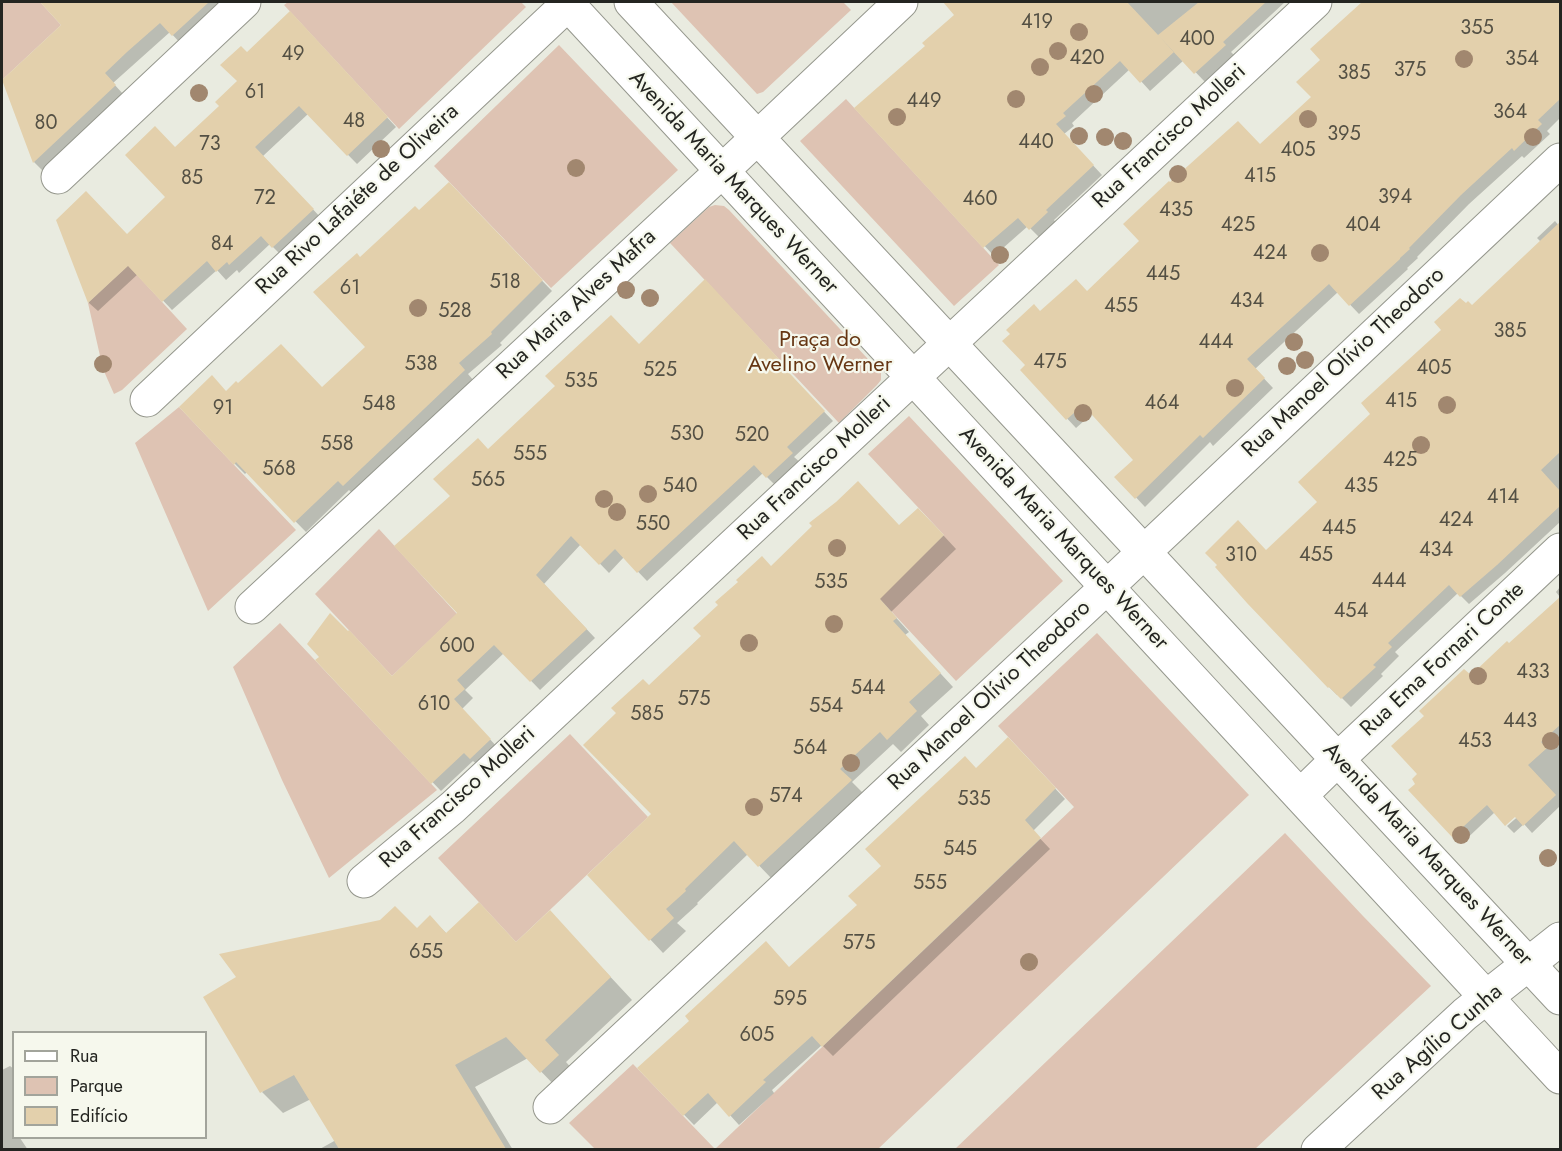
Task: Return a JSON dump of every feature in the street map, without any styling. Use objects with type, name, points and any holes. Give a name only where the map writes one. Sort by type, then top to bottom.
[{"type":"street","points":[[58,177],[244,2]]},
{"type":"street","name":"Avenida Maria Marques Werner","points":[[568,2],[1560,1077]]},
{"type":"street","name":"Rua Rivo Lafaiéte de Oliveira","points":[[147,400],[568,2]]},
{"type":"street","name":"Avenida Maria Marques Werner","points":[[631,2],[1560,998]]},
{"type":"street","name":"Rua Maria Alves Mafra","points":[[252,608],[901,2]]},
{"type":"street","name":"Rua Francisco Molleri","points":[[364,881],[453,807],[1315,2]]},
{"type":"street","name":"Rua Manoel Olívio Theodoro","points":[[550,1107],[1560,160]]},
{"type":"street","name":"Rua Ema Fornari Conte","points":[[1300,796],[1560,550]]},
{"type":"street","name":"Rua Agílio Cunha","points":[[1318,1149],[1465,1014],[1560,939]]},
{"type":"green space","points":[[2,2],[40,2],[61,25],[2,80]]},
{"type":"green space","points":[[288,2],[521,2],[526,7],[399,129],[284,5]]},
{"type":"green space","points":[[671,2],[843,2],[851,10],[763,92],[757,94]]},
{"type":"green space","points":[[559,45],[678,170],[551,288],[434,166]]},
{"type":"green space","points":[[846,99],[999,265],[954,306],[800,141]]},
{"type":"green space","name":"Praça do Avelino Werner","points":[[724,206],[729,210],[881,373],[881,380],[877,385],[839,423],[670,243],[709,207]]},
{"type":"green space","points":[[128,265],[187,329],[122,390],[114,394],[103,369],[88,303]]},
{"type":"green space","points":[[179,407],[296,530],[208,611],[135,443]]},
{"type":"green space","points":[[909,416],[1063,581],[956,681],[879,598],[944,535],[868,454]]},
{"type":"green space","points":[[379,529],[457,614],[392,676],[315,594]]},
{"type":"green space","points":[[280,623],[437,790],[329,878],[282,780],[233,667]]},
{"type":"green space","points":[[1097,633],[1249,795],[878,1149],[715,1149],[1074,807],[998,726]]},
{"type":"green space","points":[[570,734],[648,817],[516,942],[438,858]]},
{"type":"green space","points":[[1285,833],[1431,986],[1255,1149],[955,1149]]},
{"type":"green space","points":[[633,1064],[715,1149],[595,1149],[569,1123]]},
{"type":"building","points":[[40,2],[209,2],[172,36],[160,23],[127,52],[105,73],[116,85],[33,163],[2,80],[61,25]]},
{"type":"building","points":[[943,2],[1127,2],[1174,52],[1140,83],[1120,61],[1063,113],[1066,116],[1056,124],[1094,165],[1046,210],[1048,212],[1029,230],[1018,218],[983,248],[854,108],[925,46],[922,43],[954,15]]},
{"type":"building","points":[[1199,2],[1266,2],[1223,42],[1226,45],[1194,74],[1158,35]]},
{"type":"building","points":[[1362,2],[1560,2],[1560,99],[1538,120],[1542,124],[1514,151],[1512,148],[1461,195],[1400,259],[1349,306],[1329,284],[1247,359],[1265,378],[1203,438],[1200,435],[1135,499],[1114,477],[1133,460],[1083,405],[1066,420],[1020,370],[1025,365],[1002,341],[1010,334],[1006,330],[1034,304],[1040,311],[1076,279],[1087,291],[1139,241],[1123,224],[1238,121],[1260,144],[1311,97],[1296,82],[1320,60],[1310,49]]},
{"type":"building","points":[[290,11],[388,117],[347,156],[299,106],[255,147],[314,209],[272,248],[261,236],[229,265],[227,262],[216,272],[207,261],[162,302],[128,266],[88,303],[56,220],[86,191],[127,234],[165,197],[125,155],[155,126],[175,147],[219,106],[215,102],[237,81],[220,65],[241,46],[247,52]]},
{"type":"building","points":[[449,182],[543,280],[491,332],[492,334],[459,363],[465,370],[343,486],[338,481],[294,523],[179,407],[212,375],[226,391],[281,344],[322,387],[365,347],[313,292],[357,253],[360,257],[415,206],[419,210]]},
{"type":"building","points":[[1560,222],[1560,452],[1541,470],[1560,491],[1560,506],[1460,597],[1449,585],[1388,643],[1392,647],[1373,665],[1376,667],[1341,699],[1247,603],[1205,553],[1238,520],[1266,550],[1317,502],[1298,482],[1370,414],[1361,403],[1441,330],[1434,322],[1460,298],[1472,305]]},
{"type":"building","points":[[705,279],[825,411],[787,447],[793,453],[766,478],[754,465],[637,573],[615,549],[599,565],[571,536],[536,575],[587,629],[530,682],[494,645],[457,680],[465,689],[454,699],[491,739],[470,759],[464,753],[431,784],[315,660],[319,657],[307,644],[330,613],[392,676],[457,613],[394,546],[450,496],[433,479],[478,438],[488,449],[555,386],[545,376],[611,315],[639,344]]},
{"type":"building","points":[[858,481],[899,525],[918,508],[944,535],[880,599],[897,618],[893,621],[941,673],[909,702],[917,711],[887,740],[880,732],[840,769],[852,780],[758,867],[734,841],[666,909],[674,918],[649,941],[587,875],[651,814],[583,745],[616,713],[611,708],[643,679],[649,685],[701,636],[693,628],[718,605],[715,602],[738,582],[736,580],[762,556],[771,566],[812,526],[809,523]]},
{"type":"building","points":[[1560,597],[1560,725],[1541,742],[1547,748],[1528,765],[1556,795],[1523,826],[1515,817],[1505,826],[1487,805],[1452,837],[1408,790],[1415,784],[1412,779],[1417,774],[1391,746],[1424,716],[1419,711],[1464,669],[1471,675],[1507,641],[1509,643]]},
{"type":"building","points":[[1008,737],[1056,788],[1025,820],[1041,838],[822,1047],[812,1036],[763,1080],[766,1082],[729,1117],[708,1093],[683,1116],[637,1068],[689,1021],[685,1016],[766,941],[789,967],[857,905],[848,896],[881,866],[865,849],[965,756],[976,768]]},
{"type":"building","points":[[479,902],[516,942],[550,910],[611,977],[545,1040],[559,1055],[540,1073],[506,1037],[455,1065],[506,1149],[339,1149],[294,1075],[260,1093],[203,997],[236,977],[219,954],[380,920],[395,906],[417,928],[430,915],[446,933]]}]
